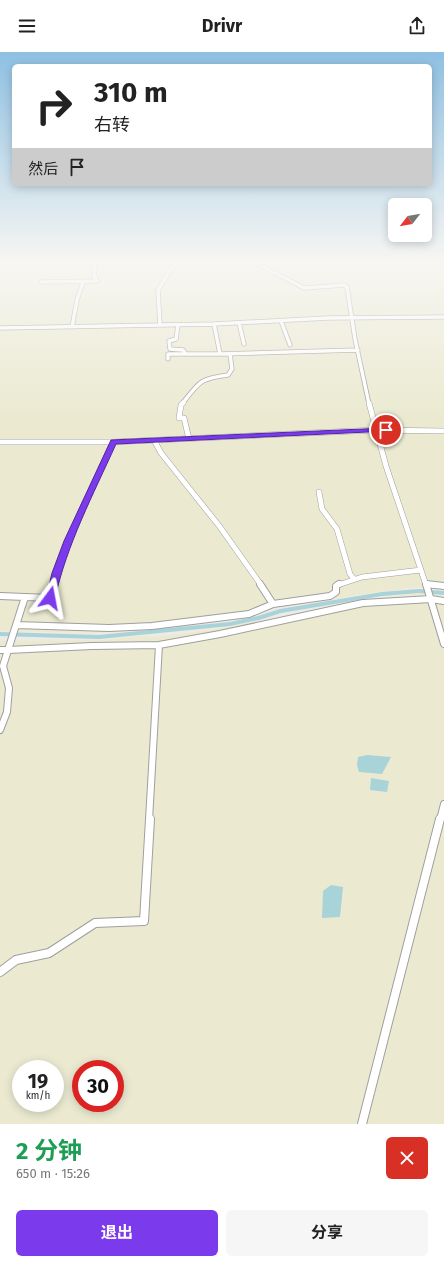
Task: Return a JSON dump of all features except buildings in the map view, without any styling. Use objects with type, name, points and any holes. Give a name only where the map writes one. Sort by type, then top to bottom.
[{"type":"street","points":[[72,327],[74,313]]},
{"type":"street","points":[[160,313],[160,325]]},
{"type":"street","points":[[350,313],[376,430],[393,489],[426,585],[436,609],[444,644]]},
{"type":"street","points":[[0,328],[178,325],[351,318],[444,317]]},
{"type":"street","points":[[281,321],[290,345]]},
{"type":"street","points":[[239,323],[244,344]]},
{"type":"street","points":[[214,324],[220,354]]},
{"type":"street","points":[[178,325],[176,339],[169,341],[170,349],[183,350],[186,354]]},
{"type":"street","points":[[168,359],[168,354],[230,354],[358,350]]},
{"type":"street","points":[[189,439],[184,418],[179,418],[180,405],[191,390],[203,380],[213,376],[228,375],[232,369],[230,354]]},
{"type":"street","points":[[0,442],[113,442],[376,430],[444,430]]},
{"type":"street","points":[[154,440],[161,453],[220,525],[254,572],[273,604]]},
{"type":"street","points":[[0,596],[50,598],[56,573],[68,541],[113,442]]},
{"type":"street","points":[[319,492],[322,509],[337,529],[350,574],[354,579]]},
{"type":"street","points":[[16,625],[109,628],[152,626],[249,614],[273,604],[330,596],[336,592],[336,586],[338,583],[354,579],[421,570]]},
{"type":"street","points":[[426,585],[444,586]]},
{"type":"street","points":[[0,730],[7,712],[9,688],[4,666],[25,597]]},
{"type":"street","points":[[0,650],[159,645],[220,634],[363,603],[431,598],[444,601]]},
{"type":"street","points":[[0,972],[16,960],[49,953],[95,923],[144,921],[159,645]]},
{"type":"street","points":[[362,1124],[444,804]]},
{"type":"green space","points":[[0,313],[444,313],[444,590],[421,587],[377,592],[275,608],[239,619],[154,629],[94,633],[0,631]]},
{"type":"green space","points":[[423,593],[444,596],[444,1124],[0,1124],[0,641],[103,640],[140,636],[156,637],[217,629],[368,599]]},
{"type":"water","points":[[367,755],[391,757],[382,774],[359,772],[357,765],[358,757]]},
{"type":"water","points":[[371,778],[389,781],[387,792],[370,790]]},
{"type":"water","points":[[331,885],[343,887],[340,917],[322,918],[323,891]]},
{"type":"waterway","points":[[0,634],[99,637],[230,624],[259,618],[280,611],[382,594],[419,591],[444,593]]},
{"type":"route","points":[[50,598],[56,573],[68,541],[113,442],[386,430]]}]
